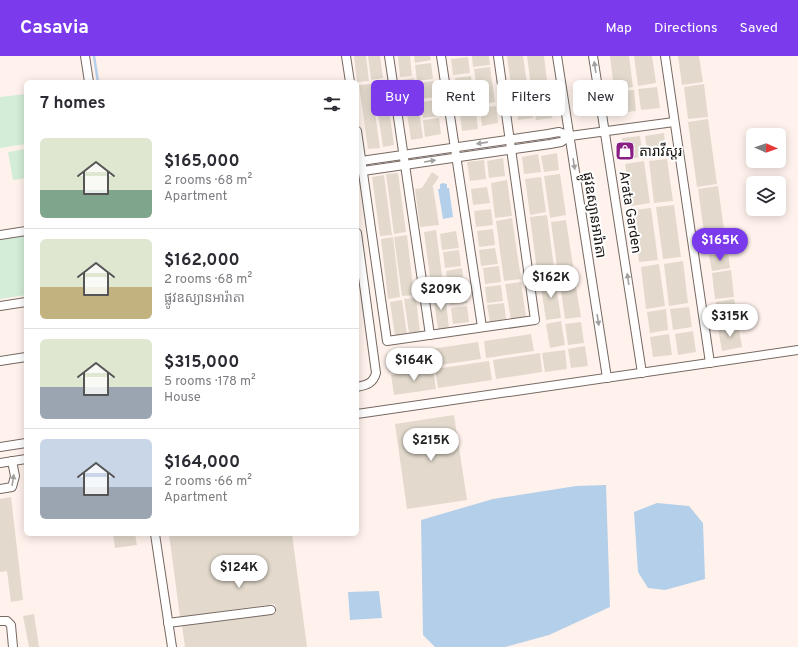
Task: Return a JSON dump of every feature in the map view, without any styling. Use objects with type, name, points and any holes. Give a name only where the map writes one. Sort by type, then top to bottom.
[{"type":"street","points":[[85,56],[88,80]]},
{"type":"street","points":[[346,56],[350,80]]},
{"type":"street","points":[[389,56],[430,335]]},
{"type":"street","points":[[441,56],[482,327]]},
{"type":"street","points":[[359,143],[387,341],[535,320],[498,56]]},
{"type":"street","name":"ផ្លូវឧស្យានអារ៉ាតា","points":[[557,56],[607,378]]},
{"type":"street","name":"Arata Garden","points":[[594,56],[642,373]]},
{"type":"street","points":[[665,56],[710,363]]},
{"type":"street","points":[[363,171],[561,142],[570,136],[674,122]]},
{"type":"street","points":[[362,161],[559,132],[570,136]]},
{"type":"street","points":[[0,235],[24,231]]},
{"type":"street","points":[[359,267],[376,373],[375,378],[371,382],[359,386]]},
{"type":"street","points":[[0,306],[24,302]]},
{"type":"street","points":[[359,414],[798,350]]},
{"type":"street","points":[[0,361],[24,357]]},
{"type":"street","points":[[0,447],[24,443]]},
{"type":"street","points":[[0,463],[24,459]]},
{"type":"street","points":[[0,489],[12,487],[15,476],[12,461]]},
{"type":"street","points":[[155,536],[172,647]]},
{"type":"street","points":[[168,623],[272,610]]},
{"type":"street","points":[[0,621],[7,621],[11,625],[13,647]]},
{"type":"green space","points":[[24,94],[24,144],[0,148],[0,97]]},
{"type":"green space","points":[[24,149],[24,178],[13,180],[8,152]]},
{"type":"green space","points":[[24,235],[24,295],[0,299],[0,239]]},
{"type":"water","points":[[440,184],[447,184],[447,188],[449,188],[453,217],[443,219],[438,189],[440,189]]},
{"type":"water","points":[[606,485],[610,607],[549,635],[505,647],[435,647],[423,635],[421,520],[493,499],[576,486]]},
{"type":"water","points":[[657,503],[689,506],[703,523],[705,579],[665,590],[648,588],[638,572],[634,512]]},
{"type":"water","points":[[379,591],[382,618],[350,620],[348,592]]},
{"type":"building","points":[[354,56],[366,56],[369,81],[359,82],[359,80],[357,80]]},
{"type":"building","points":[[368,56],[380,56],[383,78],[371,80]]},
{"type":"building","points":[[398,56],[410,56],[412,76],[400,77]]},
{"type":"building","points":[[414,56],[430,56],[431,60],[415,63]]},
{"type":"building","points":[[472,56],[489,56],[490,65],[473,67]]},
{"type":"building","points":[[507,56],[523,56],[526,80],[510,80]]},
{"type":"building","points":[[527,56],[544,56],[547,80],[530,80]]},
{"type":"building","points":[[610,56],[629,56],[633,87],[628,88],[628,80],[613,80]]},
{"type":"building","points":[[634,56],[652,56],[656,83],[638,86]]},
{"type":"building","points":[[678,56],[699,56],[703,82],[682,85]]},
{"type":"building","points":[[468,57],[470,73],[453,75],[451,59]]},
{"type":"building","points":[[431,63],[433,79],[417,80],[415,65]]},
{"type":"building","points":[[490,67],[495,102],[489,103],[489,80],[476,80],[474,69]]},
{"type":"building","points":[[471,76],[472,80],[455,80],[455,78]]},
{"type":"building","points":[[414,78],[414,80],[402,80]]},
{"type":"building","points":[[432,81],[432,98],[424,98],[424,82]]},
{"type":"building","points":[[371,84],[371,116],[376,116],[380,148],[368,149],[359,85]]},
{"type":"building","points":[[704,84],[708,117],[688,119],[684,87]]},
{"type":"building","points":[[657,87],[660,108],[641,110],[638,89]]},
{"type":"building","points":[[634,90],[636,111],[628,112],[628,91]]},
{"type":"building","points":[[432,101],[432,116],[439,116],[423,118],[424,102]]},
{"type":"building","points":[[496,106],[498,123],[482,126],[481,116],[489,116],[489,107]]},
{"type":"building","points":[[378,116],[390,116],[394,145],[383,147]]},
{"type":"building","points":[[407,116],[420,116],[423,138],[411,140]]},
{"type":"building","points":[[460,116],[476,116],[478,129],[462,131]]},
{"type":"building","points":[[517,116],[533,116],[533,118],[518,120]]},
{"type":"building","points":[[536,116],[552,116],[552,118],[536,120]]},
{"type":"building","points":[[439,118],[441,134],[425,137],[423,120]]},
{"type":"building","points":[[708,119],[717,184],[697,187],[688,122]]},
{"type":"building","points":[[664,133],[666,154],[648,156],[645,136]]},
{"type":"building","points":[[640,136],[643,157],[625,159],[622,138]]},
{"type":"building","points":[[557,153],[559,170],[544,172],[541,156]]},
{"type":"building","points":[[538,154],[541,172],[524,174],[522,157]]},
{"type":"building","points":[[503,158],[505,176],[489,178],[487,161]]},
{"type":"building","points":[[667,159],[673,201],[654,203],[649,161]]},
{"type":"building","points":[[484,160],[486,179],[470,181],[467,162]]},
{"type":"building","points":[[644,161],[650,203],[631,206],[625,164]]},
{"type":"building","points":[[432,172],[439,177],[432,187],[439,225],[420,227],[415,189],[422,188]]},
{"type":"building","points":[[398,173],[406,232],[394,234],[386,174]]},
{"type":"building","points":[[560,174],[566,215],[550,218],[544,176]]},
{"type":"building","points":[[384,175],[392,235],[380,236],[372,177]]},
{"type":"building","points":[[541,177],[546,212],[530,215],[525,179]]},
{"type":"building","points":[[507,180],[512,216],[495,218],[491,183]]},
{"type":"building","points":[[718,186],[727,251],[707,254],[698,189]]},
{"type":"building","points":[[487,187],[490,203],[473,205],[471,189]]},
{"type":"building","points":[[674,205],[681,257],[663,259],[656,207]]},
{"type":"building","points":[[651,208],[658,260],[639,262],[633,210]]},
{"type":"building","points":[[491,209],[493,225],[476,227],[474,211]]},
{"type":"building","points":[[547,215],[555,275],[538,278],[530,217]]},
{"type":"building","points":[[512,218],[521,279],[504,281],[496,221]]},
{"type":"building","points":[[566,220],[574,272],[558,274],[551,222]]},
{"type":"building","points":[[493,229],[495,245],[479,247],[477,231]]},
{"type":"building","points":[[436,230],[444,290],[432,292],[424,232]]},
{"type":"building","points":[[456,231],[459,248],[442,250],[440,234]]},
{"type":"building","points":[[407,235],[414,295],[402,296],[394,237]]},
{"type":"building","points":[[393,237],[400,297],[388,299],[381,239]]},
{"type":"building","points":[[495,248],[498,264],[481,266],[479,250]]},
{"type":"building","points":[[459,250],[461,266],[445,268],[443,252]]},
{"type":"building","points":[[728,253],[730,268],[712,271],[709,255]]},
{"type":"building","points":[[683,261],[688,303],[669,306],[664,264]]},
{"type":"building","points":[[659,264],[665,306],[646,309],[641,267]]},
{"type":"building","points":[[499,266],[501,282],[485,284],[483,268]]},
{"type":"building","points":[[462,268],[464,285],[448,287],[446,271]]},
{"type":"building","points":[[731,270],[734,297],[715,299],[712,273]]},
{"type":"building","points":[[574,275],[581,317],[565,319],[559,277]]},
{"type":"building","points":[[555,278],[561,318],[546,320],[540,281]]},
{"type":"building","points":[[521,282],[526,317],[511,320],[505,284]]},
{"type":"building","points":[[501,285],[503,301],[487,303],[485,287]]},
{"type":"building","points":[[465,287],[467,303],[450,305],[448,289]]},
{"type":"building","points":[[445,293],[449,328],[438,329],[433,295]]},
{"type":"building","points":[[416,298],[420,332],[409,333],[404,299]]},
{"type":"building","points":[[734,299],[738,323],[719,325],[716,302]]},
{"type":"building","points":[[402,300],[407,334],[395,336],[390,302]]},
{"type":"building","points":[[504,303],[506,319],[490,322],[487,305]]},
{"type":"building","points":[[467,306],[469,322],[453,324],[451,308]]},
{"type":"building","points":[[689,307],[692,327],[673,330],[670,309]]},
{"type":"building","points":[[666,309],[668,330],[650,333],[647,312]]},
{"type":"building","points":[[561,321],[565,345],[550,348],[546,324]]},
{"type":"building","points":[[581,322],[584,343],[568,345],[565,324]]},
{"type":"building","points":[[738,324],[742,347],[722,351],[718,328]]},
{"type":"building","points":[[693,331],[696,352],[678,355],[675,334]]},
{"type":"building","points":[[531,334],[534,351],[486,358],[484,341]]},
{"type":"building","points":[[669,334],[672,355],[653,357],[650,337]]},
{"type":"building","points":[[478,342],[481,359],[433,366],[431,349]]},
{"type":"building","points":[[585,346],[588,366],[571,368],[568,349]]},
{"type":"building","points":[[428,349],[430,366],[389,372],[386,355]]},
{"type":"building","points":[[565,350],[567,369],[545,372],[542,353]]},
{"type":"building","points":[[540,353],[542,372],[496,379],[493,360]]},
{"type":"building","points":[[489,361],[492,380],[438,388],[435,369]]},
{"type":"building","points":[[433,369],[436,389],[394,395],[391,375]]},
{"type":"building","points":[[454,415],[467,500],[407,509],[395,424]]},
{"type":"building","points":[[11,497],[23,600],[11,602],[7,571],[0,572],[0,499]]},
{"type":"building","points":[[113,536],[135,536],[137,545],[115,548]]},
{"type":"building","points":[[169,536],[292,536],[307,647],[185,647],[182,626],[276,613],[275,604],[180,617]]},
{"type":"building","points":[[34,614],[39,647],[29,647],[23,616]]},
{"type":"waterway","points":[[94,56],[98,80]]},
{"type":"place","name":"តារាវីស្តរ","points":[[625,151]]}]
